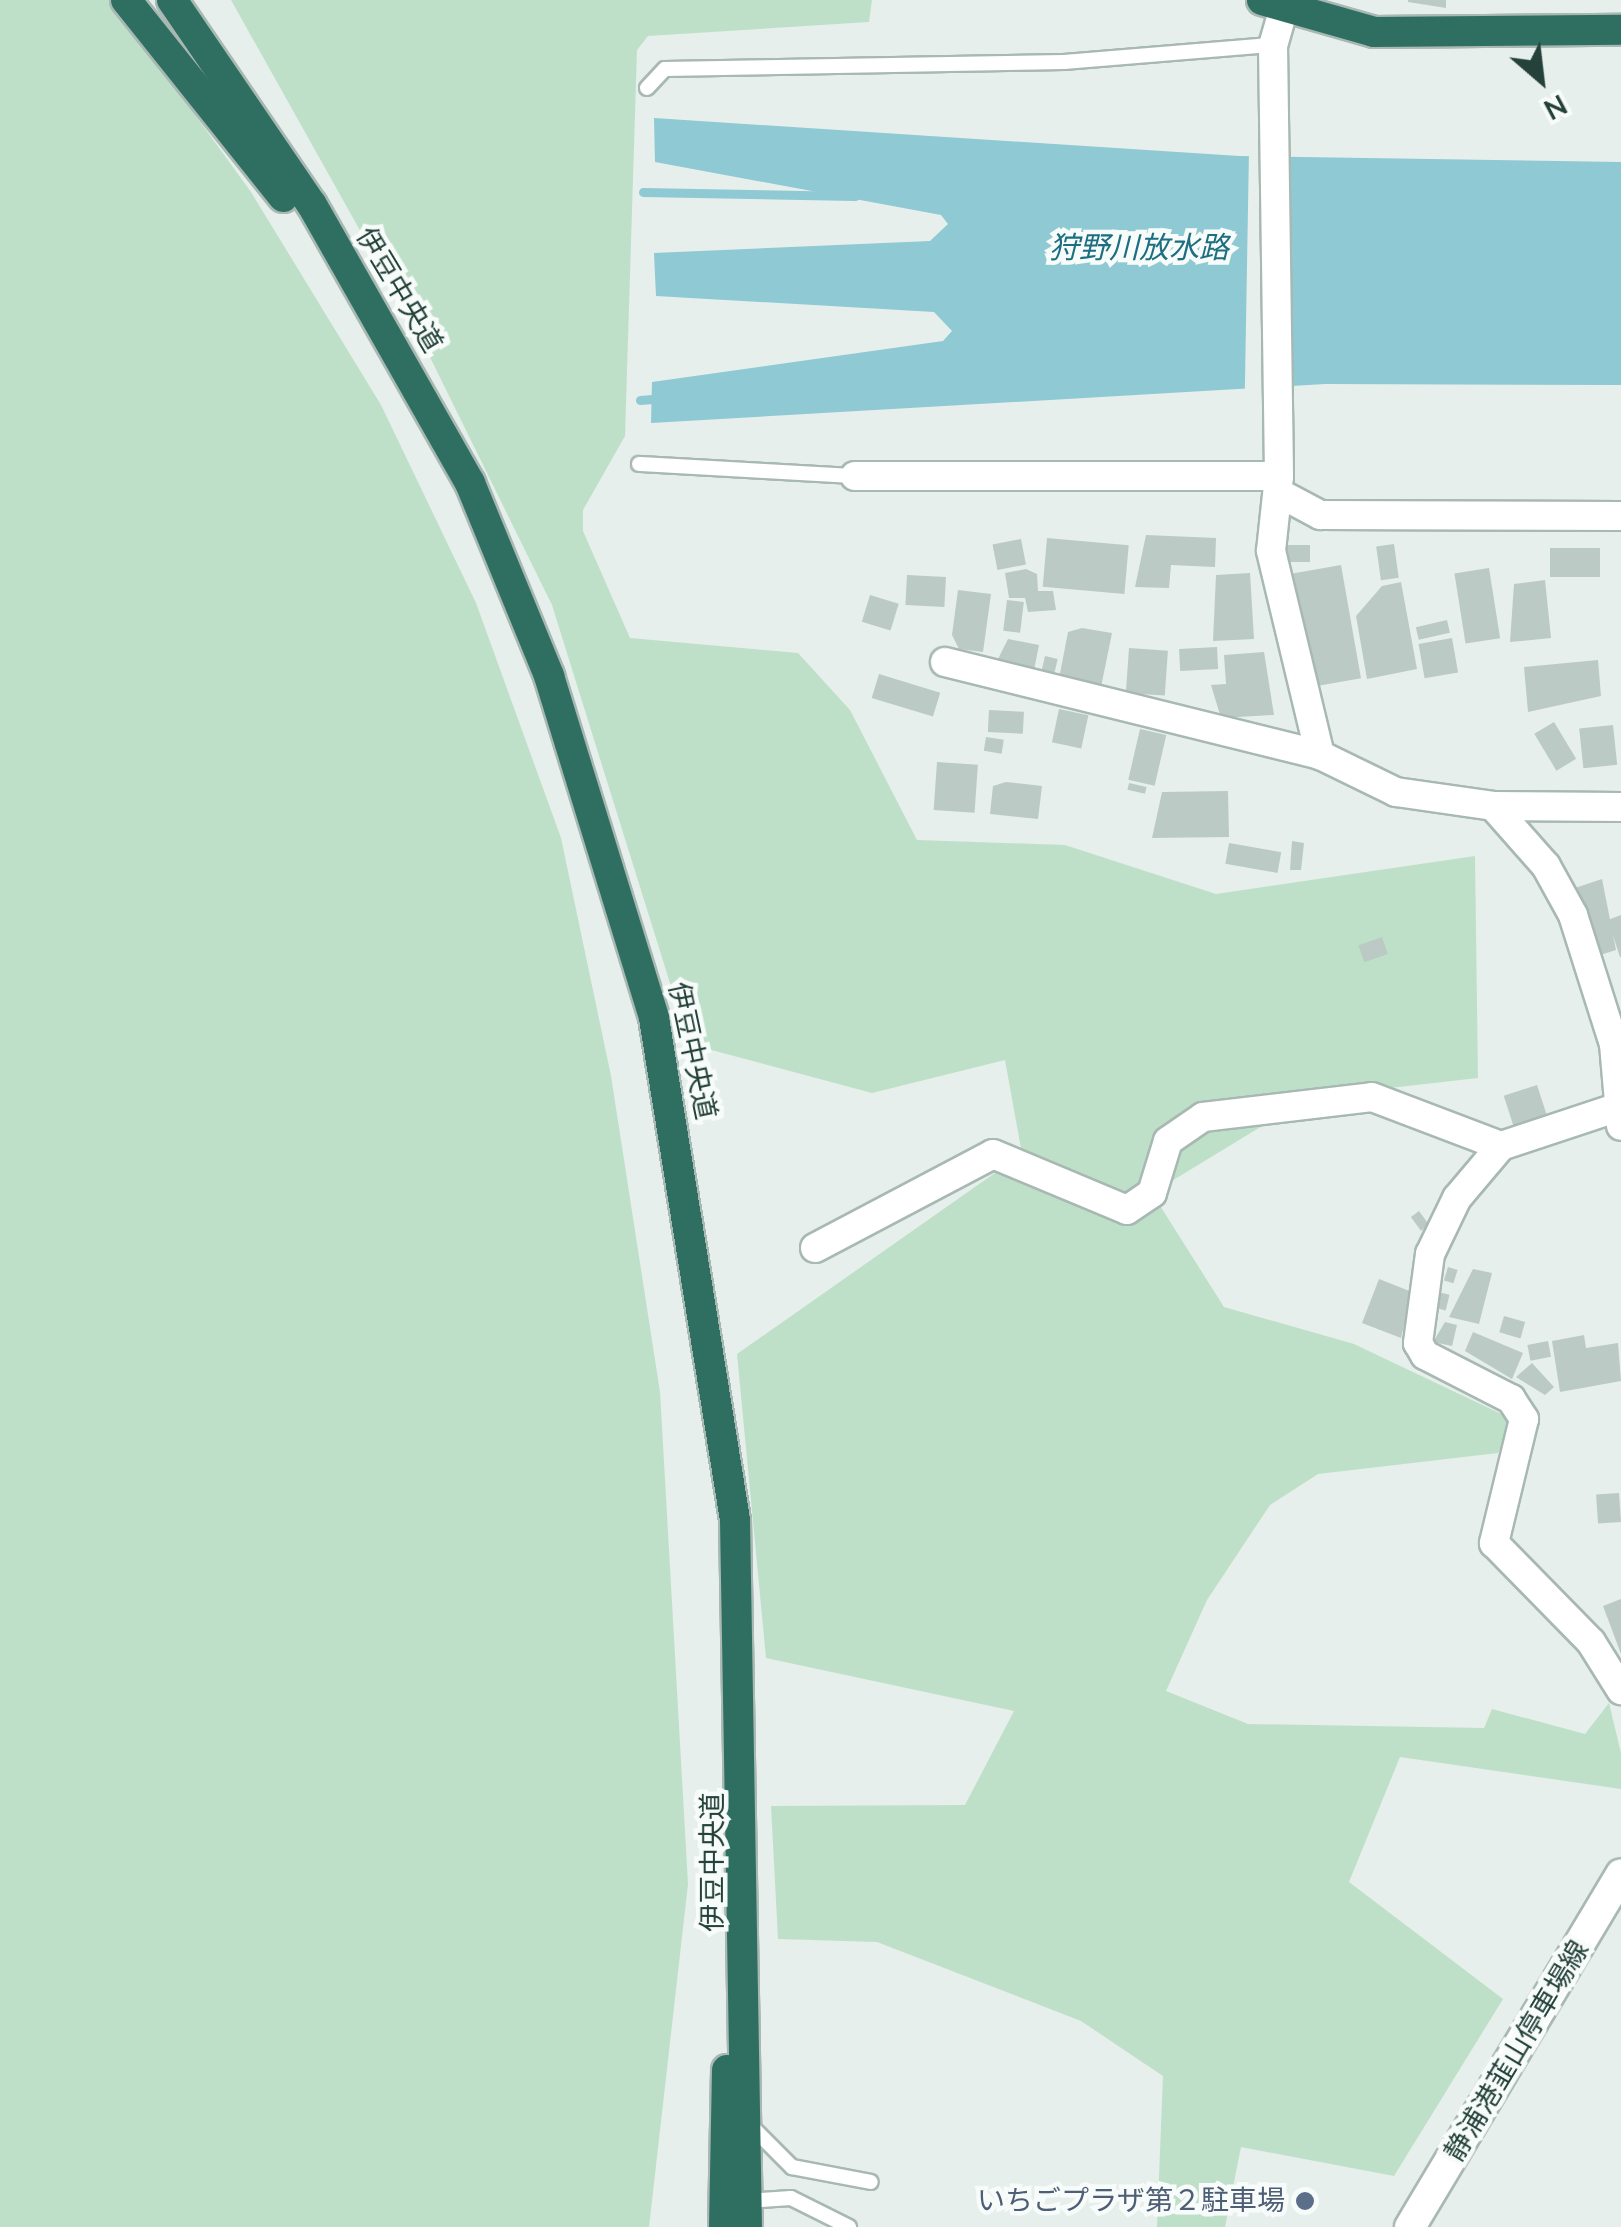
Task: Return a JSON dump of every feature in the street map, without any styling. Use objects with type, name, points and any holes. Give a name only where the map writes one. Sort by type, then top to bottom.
[{"type":"highway","points":[[126,0],[297,201]]},
{"type":"highway","name":"伊豆中央道","points":[[156,0],[297,201],[419,418],[494,579],[536,681],[638,1017],[674,1187],[720,1565],[730,1881],[724,2227]]},
{"type":"highway","name":"伊豆中央道","points":[[172,0],[434,412],[511,574],[654,1018],[736,1520],[747,2114],[743,2218]]},
{"type":"highway","points":[[196,0],[289,150],[297,201]]},
{"type":"highway","points":[[1273,5],[1388,33],[1621,30]]},
{"type":"main road","name":"静浦港韮山停車場線","points":[[1410,2227],[1621,1874]]},
{"type":"street","points":[[1273,5],[1278,475],[1271,551],[1320,756]]},
{"type":"street","points":[[855,476],[1278,475],[1320,516],[1621,516]]},
{"type":"street","points":[[945,662],[1320,756],[1366,785],[1493,806],[1621,808]]},
{"type":"street","points":[[815,1248],[994,1154],[1128,1210],[1152,1193],[1168,1141],[1203,1118],[1372,1097],[1501,1146],[1620,1116],[1614,1044],[1573,915],[1493,806]]},
{"type":"street","points":[[1501,1146],[1457,1198],[1430,1254],[1418,1343],[1425,1356],[1511,1399],[1524,1419],[1494,1542],[1591,1642],[1621,1690]]},
{"type":"lane","points":[[648,88],[665,69],[1064,62],[1274,45]]},
{"type":"lane","points":[[639,464],[855,476]]},
{"type":"lane","points":[[747,2114],[770,2154],[792,2167],[871,2182]]},
{"type":"lane","points":[[743,2218],[791,2198],[849,2227]]},
{"type":"green space","points":[[0,0],[112,0],[251,192],[381,405],[476,603],[561,838],[611,1076],[660,1392],[688,1884],[649,2227],[0,2227]]},
{"type":"green space","points":[[231,0],[872,0],[869,22],[648,36],[637,50],[625,436],[583,510],[583,531],[630,638],[798,653],[850,710],[917,840],[1065,845],[1216,894],[1475,856],[1478,1078],[1310,1097],[1152,1193],[1224,1307],[1354,1344],[1514,1420],[1498,1453],[1318,1474],[1270,1505],[1207,1600],[1166,1691],[1248,1724],[1484,1728],[1492,1709],[1585,1734],[1609,1703],[1621,1753],[1621,1789],[1400,1757],[1349,1882],[1503,1999],[1394,2176],[1241,2147],[1225,2227],[1157,2227],[1163,2076],[1081,2021],[877,1942],[778,1939],[771,1806],[965,1805],[1014,1711],[766,1658],[737,1354],[1022,1154],[1005,1060],[872,1093],[689,1044],[552,605],[423,343]]},
{"type":"water","name":"狩野川放水路","points":[[654,118],[1239,156],[1621,162],[1621,385],[1325,384],[651,423],[652,382],[943,341],[952,331],[934,312],[656,296],[654,253],[930,241],[948,224],[941,215],[655,162]]},
{"type":"pier","points":[[1249,151],[1289,152],[1285,393],[1245,392]]},
{"type":"building","points":[[1446,0],[1446,8],[1408,2]]},
{"type":"building","points":[[1146,535],[1216,538],[1215,567],[1171,565],[1169,588],[1135,587]]},
{"type":"building","points":[[1047,538],[1129,545],[1124,594],[1043,587]]},
{"type":"building","points":[[1021,539],[1026,565],[997,570],[993,545]]},
{"type":"building","points":[[1394,544],[1399,578],[1381,580],[1376,547]]},
{"type":"building","points":[[1286,545],[1310,545],[1310,562],[1286,562]]},
{"type":"building","points":[[1550,548],[1600,548],[1600,577],[1550,577]]},
{"type":"building","points":[[1341,565],[1361,678],[1313,687],[1293,574]]},
{"type":"building","points":[[1489,568],[1500,638],[1466,644],[1454,573]]},
{"type":"building","points":[[1026,569],[1037,574],[1038,591],[1053,591],[1056,610],[1028,612],[1025,598],[1009,598],[1005,573]]},
{"type":"building","points":[[1250,573],[1254,639],[1213,641],[1216,575]]},
{"type":"building","points":[[907,575],[946,577],[944,607],[905,605]]},
{"type":"building","points":[[1545,580],[1551,638],[1510,642],[1514,584]]},
{"type":"building","points":[[1401,582],[1417,669],[1367,679],[1356,616],[1382,586]]},
{"type":"building","points":[[958,590],[991,594],[983,652],[959,649],[952,635]]},
{"type":"building","points":[[870,595],[899,604],[891,631],[862,622]]},
{"type":"building","points":[[1007,600],[1024,602],[1020,633],[1003,631]]},
{"type":"building","points":[[1447,620],[1450,633],[1419,640],[1416,627]]},
{"type":"building","points":[[1082,628],[1112,633],[1100,692],[1058,684],[1068,632]]},
{"type":"building","points":[[1452,638],[1458,672],[1425,678],[1419,644]]},
{"type":"building","points":[[1008,639],[1039,645],[1033,675],[994,667]]},
{"type":"building","points":[[1217,647],[1218,669],[1180,671],[1179,649]]},
{"type":"building","points":[[1129,648],[1168,651],[1165,696],[1126,693]]},
{"type":"building","points":[[1264,652],[1274,715],[1221,718],[1211,685],[1226,684],[1224,655]]},
{"type":"building","points":[[1045,656],[1058,659],[1052,683],[1039,680]]},
{"type":"building","points":[[1598,660],[1601,696],[1528,712],[1524,667]]},
{"type":"building","points":[[879,674],[940,693],[933,717],[872,698]]},
{"type":"building","points":[[1059,709],[1088,715],[1081,748],[1052,742]]},
{"type":"building","points":[[989,710],[1024,712],[1023,734],[988,732]]},
{"type":"building","points":[[1554,722],[1576,759],[1556,771],[1534,734]]},
{"type":"building","points":[[1613,725],[1617,765],[1583,768],[1579,729]]},
{"type":"building","points":[[1140,729],[1166,735],[1155,786],[1128,780]]},
{"type":"building","points":[[986,737],[1004,740],[1002,754],[984,751]]},
{"type":"building","points":[[937,762],[978,765],[975,813],[934,810]]},
{"type":"building","points":[[1006,782],[1042,786],[1038,819],[990,814],[993,786]]},
{"type":"building","points":[[1129,783],[1147,787],[1145,794],[1127,790]]},
{"type":"building","points":[[1228,791],[1229,837],[1152,838],[1162,792]]},
{"type":"building","points":[[1292,841],[1304,843],[1301,870],[1290,870]]},
{"type":"building","points":[[1229,843],[1281,852],[1278,873],[1225,864]]},
{"type":"building","points":[[1602,879],[1616,950],[1597,956],[1575,888]]},
{"type":"building","points":[[1621,915],[1621,957],[1620,957],[1608,920]]},
{"type":"building","points":[[1382,937],[1388,954],[1364,962],[1358,945]]},
{"type":"building","points":[[1537,1085],[1547,1115],[1514,1126],[1504,1096]]},
{"type":"building","points":[[1419,1211],[1429,1225],[1421,1231],[1411,1217]]},
{"type":"building","points":[[1448,1267],[1458,1270],[1453,1283],[1444,1280]]},
{"type":"building","points":[[1473,1269],[1492,1273],[1479,1324],[1449,1317]]},
{"type":"building","points":[[1379,1279],[1412,1292],[1401,1338],[1362,1323]]},
{"type":"building","points":[[1434,1291],[1450,1295],[1446,1310],[1430,1307]]},
{"type":"building","points":[[1504,1316],[1525,1322],[1520,1338],[1499,1332]]},
{"type":"building","points":[[1445,1322],[1457,1325],[1452,1346],[1433,1342]]},
{"type":"building","points":[[1473,1332],[1523,1353],[1512,1379],[1465,1351]]},
{"type":"building","points":[[1584,1335],[1586,1348],[1618,1343],[1621,1381],[1560,1392],[1552,1341]]},
{"type":"building","points":[[1548,1341],[1551,1357],[1530,1361],[1527,1345]]},
{"type":"building","points":[[1532,1363],[1554,1387],[1545,1395],[1516,1377]]},
{"type":"building","points":[[1619,1493],[1621,1522],[1598,1524],[1596,1495]]},
{"type":"building","points":[[1621,1599],[1621,1654],[1603,1606]]},
{"type":"waterway","points":[[643,192],[855,196]]},
{"type":"waterway","points":[[640,400],[664,398]]},
{"type":"place","name":"いちごプラザ第２駐車場","points":[[1305,2201]]}]
